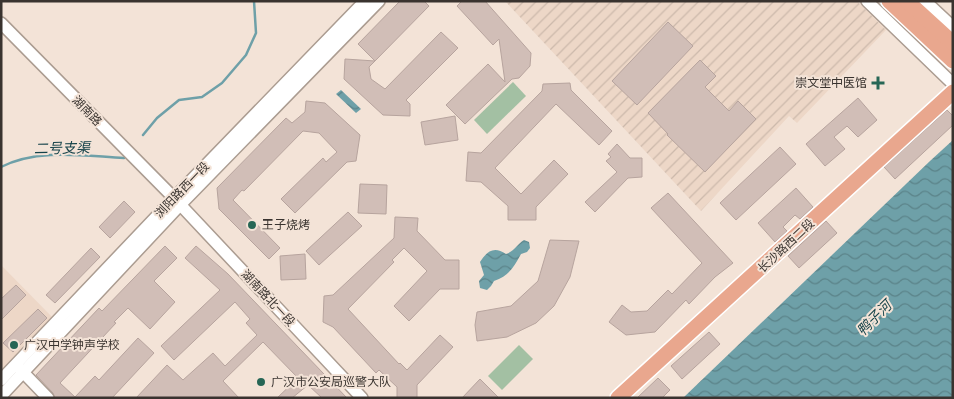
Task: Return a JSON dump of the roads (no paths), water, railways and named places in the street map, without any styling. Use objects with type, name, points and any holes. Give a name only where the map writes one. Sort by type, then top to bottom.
[{"type":"main road","points":[[889,1],[953,61]]},
{"type":"main road","points":[[907,1],[953,43]]},
{"type":"main road","name":"长沙路西二段","points":[[618,398],[953,92]]},
{"type":"street","name":"浏阳路西一段","points":[[1,380],[19,369],[365,1]]},
{"type":"street","points":[[177,202],[379,1]]},
{"type":"street","points":[[867,1],[953,84]]},
{"type":"street","points":[[925,1],[953,27]]},
{"type":"street","name":"湖南路","points":[[1,23],[177,202]]},
{"type":"street","name":"湖南路北一段","points":[[177,202],[362,398]]},
{"type":"street","points":[[1,396],[19,369],[48,398]]},
{"type":"water","points":[[341,90],[361,109],[356,113],[336,94]]},
{"type":"water","name":"鸭子河","points":[[953,140],[953,398],[683,398],[930,161]]},
{"type":"water","points":[[524,240],[529,242],[530,248],[527,252],[521,254],[510,270],[504,276],[494,281],[487,290],[480,288],[479,281],[484,275],[480,262],[485,255],[494,250],[506,254]]},
{"type":"waterway","name":"二号支渠","points":[[143,135],[157,118],[179,100],[202,97],[222,83],[246,55],[256,33],[254,1]]},
{"type":"waterway","name":"二号支渠","points":[[1,167],[15,161],[46,155],[124,158]]},
{"type":"place","name":"崇文堂中医馆","points":[[878,83]]},
{"type":"place","name":"王子烧烤","points":[[252,225]]},
{"type":"place","name":"广汉中学钟声学校","points":[[14,345]]},
{"type":"place","name":"广汉市公安局巡警大队","points":[[261,382]]}]
